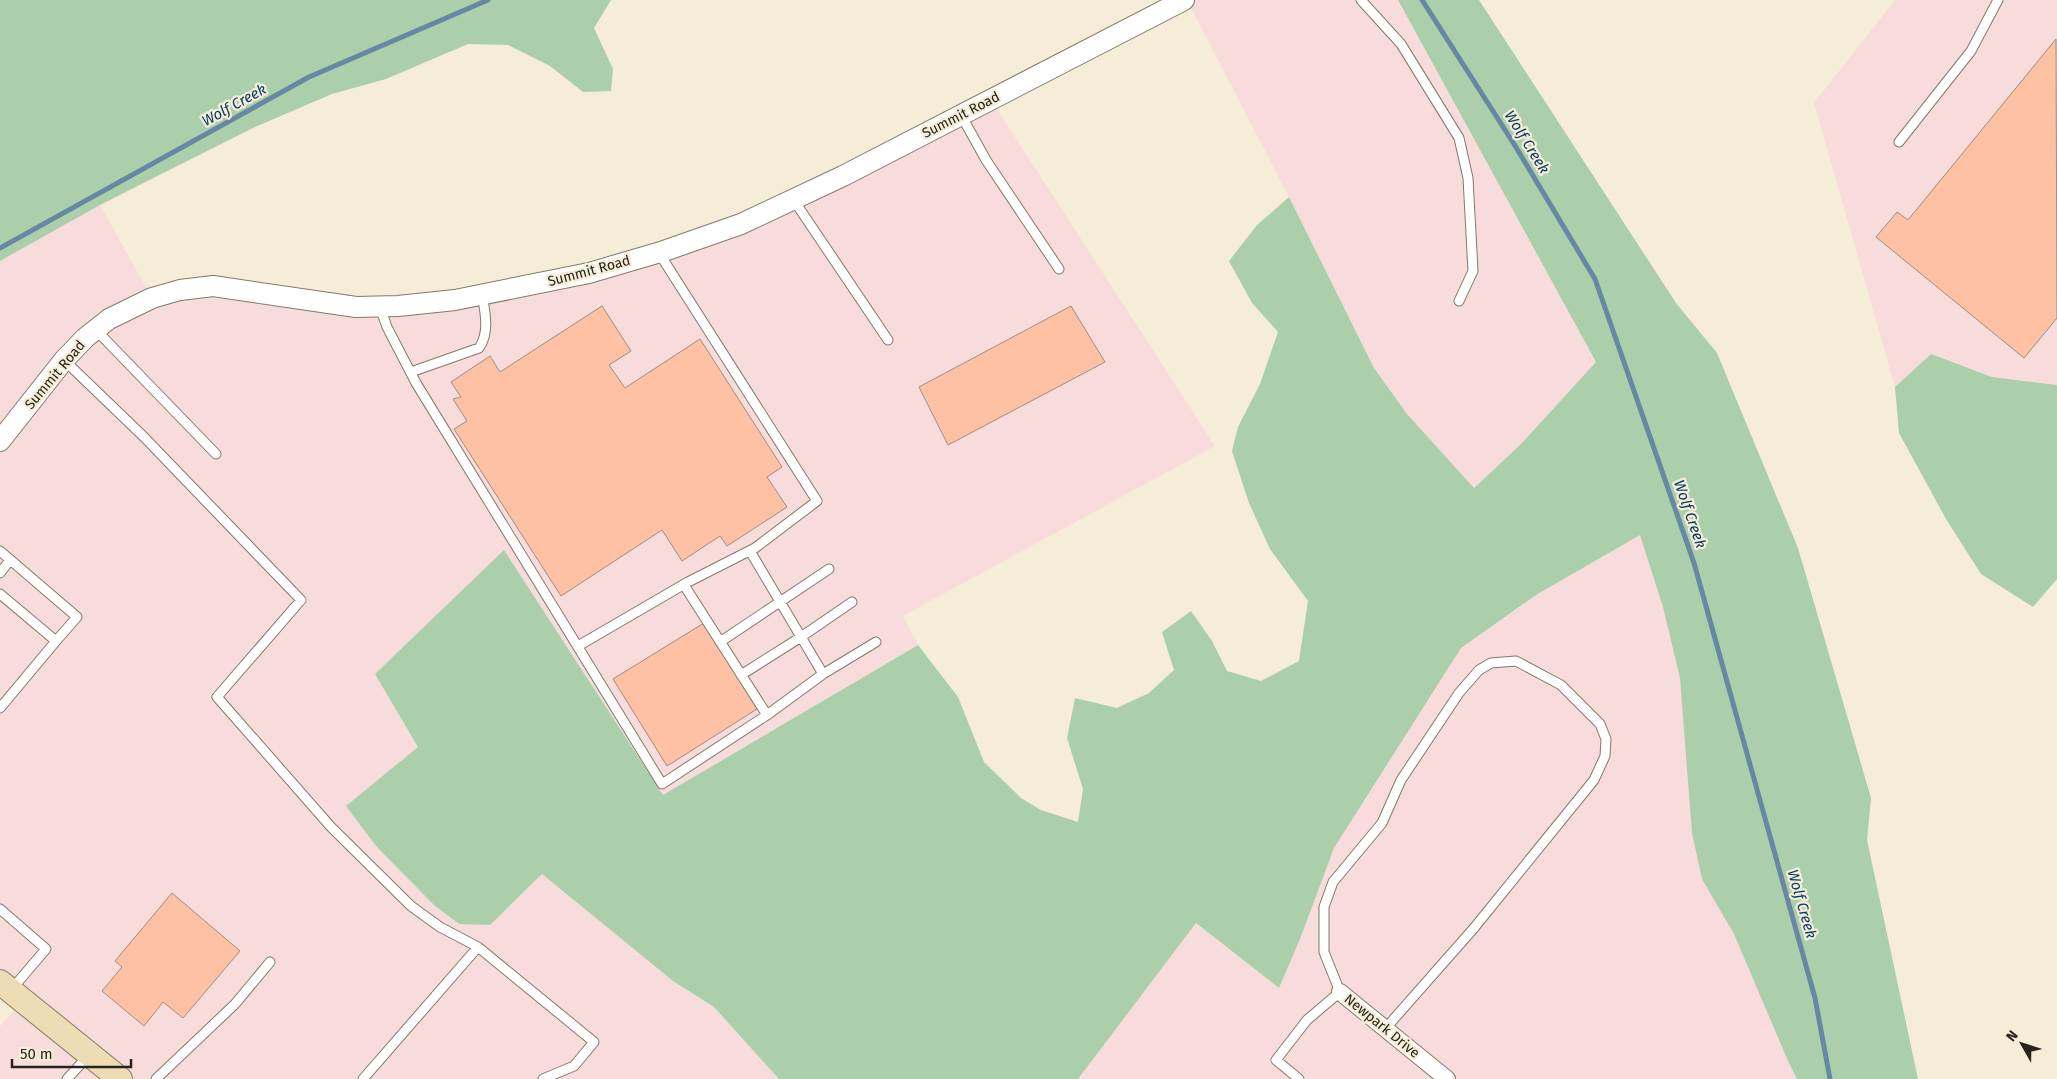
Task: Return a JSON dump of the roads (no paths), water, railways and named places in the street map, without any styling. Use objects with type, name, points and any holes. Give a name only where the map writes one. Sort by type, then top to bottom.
[{"type":"main road","points":[[6,986],[120,1079]]},
{"type":"street","name":"Summit Road","points":[[0,441],[64,360],[96,329],[114,316],[138,303],[180,290],[207,286],[340,305],[427,304],[579,275],[658,253],[741,224],[842,176],[1184,0]]},
{"type":"street","name":"Newpark Drive","points":[[1340,992],[1446,1079]]},
{"type":"lane","points":[[1361,0],[1401,44],[1459,138],[1468,178],[1473,271],[1459,301]]},
{"type":"lane","points":[[1899,142],[1971,51],[1998,0]]},
{"type":"lane","points":[[960,115],[986,160],[1059,269]]},
{"type":"lane","points":[[793,199],[888,340]]},
{"type":"lane","points":[[578,646],[684,585],[750,551],[817,501],[658,253]]},
{"type":"lane","points":[[411,372],[480,348],[484,341],[486,318],[482,294]]},
{"type":"lane","points":[[380,306],[387,327],[411,372],[662,784],[767,715],[823,674],[876,642]]},
{"type":"lane","points":[[96,329],[216,454]]},
{"type":"lane","points":[[64,360],[144,437],[300,600],[217,697],[331,827],[411,906],[440,927],[478,947],[594,1042],[574,1066],[543,1079]]},
{"type":"lane","points":[[0,551],[77,617],[0,708]]},
{"type":"lane","points":[[750,551],[823,674]]},
{"type":"lane","points":[[0,573],[10,560]]},
{"type":"lane","points":[[720,642],[830,569]]},
{"type":"lane","points":[[684,585],[767,715]]},
{"type":"lane","points":[[0,594],[56,642]]},
{"type":"lane","points":[[741,675],[852,602]]},
{"type":"lane","points":[[1299,1079],[1276,1060],[1307,1020],[1340,992],[1324,952],[1324,907],[1333,882],[1382,823],[1401,780],[1459,693],[1479,670],[1491,663],[1516,661],[1561,685],[1600,724],[1606,739],[1605,756],[1594,780],[1474,928],[1386,1029]]},
{"type":"lane","points":[[0,909],[46,949],[6,986]]},
{"type":"lane","points":[[363,1079],[478,947]]},
{"type":"lane","points":[[156,1079],[235,1004],[270,962]]},
{"type":"lane","points":[[67,1079],[90,1054]]},
{"type":"waterway","name":"Wolf Creek","points":[[0,248],[309,77],[488,0]]},
{"type":"waterway","name":"Wolf Creek","points":[[1422,0],[1514,144],[1595,279],[1694,563],[1815,998],[1830,1079]]}]
